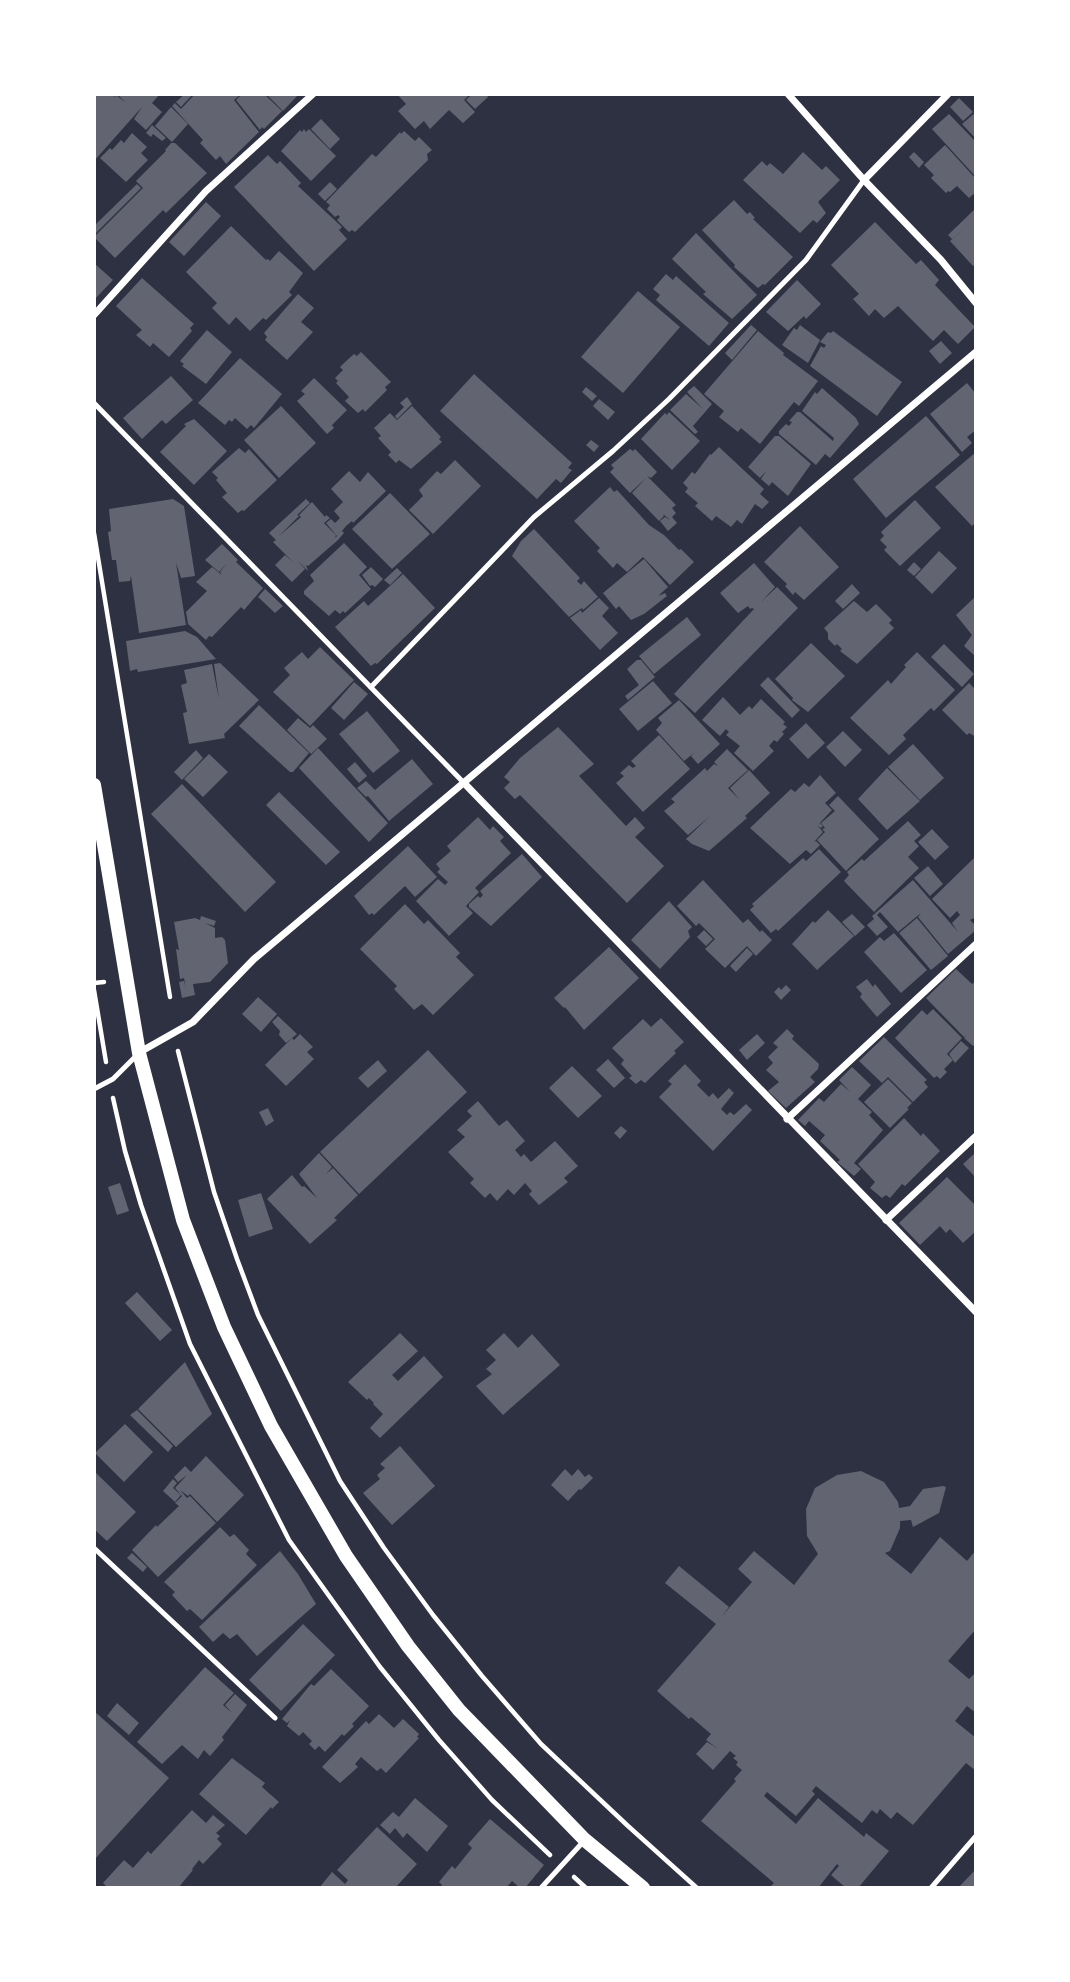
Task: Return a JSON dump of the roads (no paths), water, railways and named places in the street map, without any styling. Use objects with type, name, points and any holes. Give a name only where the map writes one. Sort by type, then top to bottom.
[{"type":"main road","points":[[95,791],[139,1053],[183,1220],[224,1327],[271,1426],[314,1503],[384,1613],[459,1710],[585,1840],[643,1888]]},
{"type":"street","points":[[94,315],[206,191],[313,94]]},
{"type":"street","points":[[788,94],[864,180],[941,260],[975,303]]},
{"type":"street","points":[[864,180],[948,94]]},
{"type":"street","points":[[139,1053],[193,1022],[254,959],[975,352]]},
{"type":"street","points":[[465,783],[975,1312]]},
{"type":"street","points":[[787,1119],[975,944]]},
{"type":"street","points":[[886,1220],[975,1136]]},
{"type":"lane","points":[[370,687],[534,517],[613,451],[669,399],[806,260],[864,180]]},
{"type":"lane","points":[[94,402],[465,783]]},
{"type":"lane","points":[[94,1089],[113,1079],[139,1053]]},
{"type":"lane","points":[[94,1548],[275,1718]]},
{"type":"lane","points":[[931,1888],[975,1836]]},
{"type":"lane","points":[[541,1888],[585,1840]]}]
